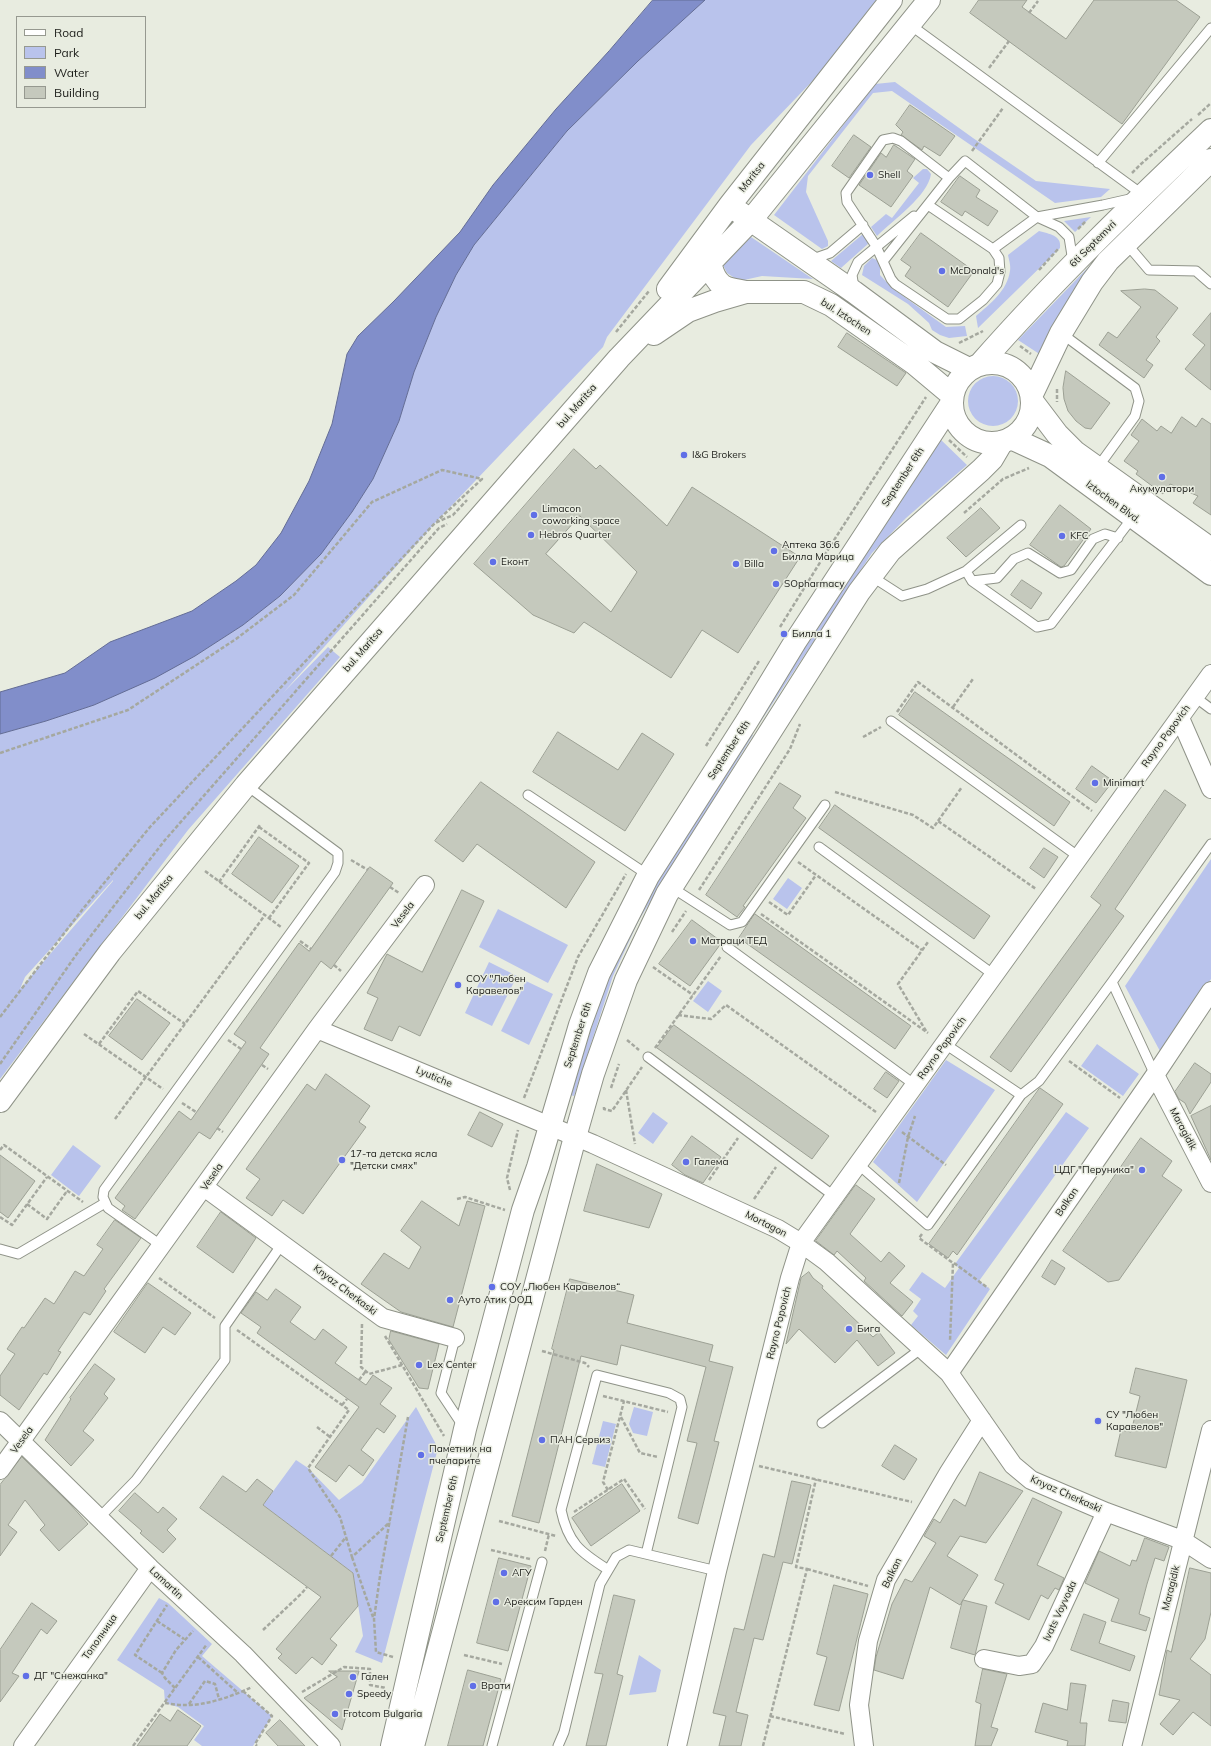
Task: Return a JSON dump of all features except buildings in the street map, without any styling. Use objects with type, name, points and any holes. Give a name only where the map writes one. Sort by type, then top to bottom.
[{"type":"main road","name":"Maritsa","points":[[619,358],[705,237],[891,0]]},
{"type":"main road","points":[[750,220],[929,0]]},
{"type":"main road","name":"6ti Septemvri","points":[[951,400],[958,380],[975,366],[1073,264],[1211,130]]},
{"type":"main road","points":[[951,400],[954,418],[962,430],[973,439],[987,443],[1006,440],[1020,432],[1027,423],[1031,412],[1032,398],[1061,333],[1092,282],[1108,261],[1211,160]]},
{"type":"main road","points":[[730,205],[807,261],[854,292],[935,352],[975,366],[994,362],[1007,365],[1018,372],[1027,382],[1032,398]]},
{"type":"main road","name":"bul. Maritsa","points":[[0,1101],[110,952],[246,785],[619,358],[750,220]]},
{"type":"main road","points":[[705,237],[714,275],[719,282],[726,288],[746,292]]},
{"type":"main road","name":"bul. Iztochen","points":[[619,358],[688,311],[746,292],[804,292],[831,305],[915,364],[951,400]]},
{"type":"main road","name":"Iztochen Blvd.","points":[[1032,398],[1057,434],[1076,452],[1211,549]]},
{"type":"main road","name":"September 6th","points":[[392,1746],[465,1429],[523,1210],[550,1127],[580,1026],[599,973],[648,876],[747,721],[795,642],[951,400]]},
{"type":"main road","points":[[414,1746],[575,1137],[593,1074],[626,980],[671,887],[767,734],[870,576],[890,551],[988,478],[992,459],[1006,440]]},
{"type":"main road","name":"Iztochen Blvd.","points":[[1006,440],[1050,456],[1211,574]]},
{"type":"street","name":"Rayno Popovich","points":[[746,1459],[790,1278],[801,1243],[1211,674]]},
{"type":"street","points":[[1180,718],[1211,789]]},
{"type":"street","name":"Vesela","points":[[0,1470],[317,1029],[425,885]]},
{"type":"street","name":"Balkan","points":[[949,1373],[1155,1075],[1211,991]]},
{"type":"street","name":"Lyutiche","points":[[317,1029],[550,1127]]},
{"type":"street","name":"Maragidik","points":[[1155,1075],[1211,1183]]},
{"type":"street","name":"Mortagon","points":[[550,1127],[639,1165],[744,1213],[778,1229],[801,1243],[826,1262],[949,1373]]},
{"type":"street","name":"Knyaz Cherkaski","points":[[204,1187],[383,1318],[455,1338]]},
{"type":"street","name":"Knyaz Cherkaski","points":[[949,1373],[1013,1465],[1031,1480],[1106,1512],[1182,1540],[1211,1559]]},
{"type":"street","name":"Balkan","points":[[863,1742],[859,1705],[868,1641],[886,1580],[929,1506],[982,1420]]},
{"type":"street","name":"Lamartin","points":[[0,1421],[150,1568],[218,1631],[288,1700],[330,1746]]},
{"type":"street","name":"Maragidik","points":[[1132,1746],[1182,1540],[1211,1430]]},
{"type":"street","points":[[676,1746],[717,1571],[746,1459]]},
{"type":"street","name":"Ivats Voyvoda","points":[[984,1659],[1019,1666],[1032,1664],[1044,1646],[1106,1512]]},
{"type":"street","name":"Тополница","points":[[23,1746],[150,1568]]},
{"type":"lane","points":[[909,24],[1143,195]]},
{"type":"lane","points":[[1098,163],[1211,28]]},
{"type":"lane","points":[[928,205],[993,249],[999,258],[1000,272],[997,284],[983,300],[959,319],[947,319],[895,284],[888,274],[884,260],[876,246],[847,202],[846,193],[883,140],[893,138],[900,141],[949,178]]},
{"type":"lane","points":[[884,260],[949,178],[966,161],[1037,217],[1059,226],[1069,237],[1073,264]]},
{"type":"lane","points":[[993,249],[1037,217],[1103,205],[1143,195]]},
{"type":"lane","points":[[854,292],[852,275],[858,262],[928,205]]},
{"type":"lane","points":[[807,261],[830,253],[863,225]]},
{"type":"lane","points":[[1126,243],[1149,270],[1196,272],[1211,284]]},
{"type":"lane","points":[[1061,333],[1135,388],[1139,402],[1134,416],[1098,467]]},
{"type":"lane","points":[[966,571],[972,581],[1037,627],[1051,624],[1133,517]]},
{"type":"lane","points":[[870,576],[902,596],[927,589],[966,571],[1021,525]]},
{"type":"lane","points":[[972,581],[996,578],[1014,559],[1028,553],[1060,573],[1070,570],[1092,539],[1105,534],[1118,538]]},
{"type":"lane","points":[[1195,697],[1211,709]]},
{"type":"lane","points":[[891,721],[1079,857]]},
{"type":"lane","points":[[162,1246],[108,1208],[103,1197],[107,1185],[289,933],[335,872],[338,862],[338,853],[246,785]]},
{"type":"lane","points":[[528,795],[648,876]]},
{"type":"lane","points":[[671,887],[730,925],[742,922],[826,805]]},
{"type":"lane","points":[[858,1164],[928,1225],[1022,1095],[1039,1081],[1211,844]]},
{"type":"lane","points":[[819,847],[994,975]]},
{"type":"lane","points":[[727,947],[915,1085]]},
{"type":"lane","points":[[1112,982],[1155,1075]]},
{"type":"lane","points":[[942,1048],[1022,1095]]},
{"type":"lane","points":[[648,1057],[834,1196]]},
{"type":"lane","points":[[0,1249],[18,1254],[105,1203]]},
{"type":"lane","points":[[99,1518],[136,1480],[225,1360],[226,1324],[282,1244]]},
{"type":"lane","name":"Knyaz Cherkaski","points":[[455,1338],[441,1393],[465,1429]]},
{"type":"lane","points":[[822,1424],[922,1348]]},
{"type":"lane","points":[[607,1570],[586,1556],[570,1538],[565,1525],[562,1510],[598,1375],[669,1393],[680,1399],[682,1407],[646,1554]]},
{"type":"lane","points":[[558,1746],[564,1732],[600,1584],[607,1570],[616,1558],[629,1550],[717,1571]]},
{"type":"lane","points":[[492,1746],[542,1562]]},
{"type":"path","points":[[1030,13],[1038,1]]},
{"type":"path","points":[[982,78],[1009,41]]},
{"type":"path","points":[[978,142],[1010,99]]},
{"type":"path","points":[[1124,182],[1141,164],[1211,103]]},
{"type":"path","points":[[613,335],[653,287]]},
{"type":"path","points":[[914,416],[941,432],[988,478],[1003,479],[1031,468]]},
{"type":"path","points":[[0,753],[128,710],[236,639],[294,595],[372,502],[442,470],[482,479],[435,523],[150,827],[82,910],[0,1017]]},
{"type":"path","points":[[960,516],[988,478]]},
{"type":"path","points":[[475,492],[486,480]]},
{"type":"path","points":[[435,523],[453,515],[470,498]]},
{"type":"path","points":[[0,1064],[76,955],[165,840],[439,528],[451,523]]},
{"type":"path","points":[[953,707],[973,679]]},
{"type":"path","points":[[864,737],[891,721],[918,682],[1106,821]]},
{"type":"path","points":[[669,936],[790,749],[800,722]]},
{"type":"path","points":[[835,792],[913,815],[933,828],[969,778]]},
{"type":"path","points":[[938,821],[1050,898]]},
{"type":"path","points":[[219,882],[260,826],[309,863],[269,918]]},
{"type":"path","points":[[338,853],[368,870]]},
{"type":"path","points":[[790,856],[922,950]]},
{"type":"path","points":[[205,871],[289,933]]},
{"type":"path","points":[[761,896],[788,915],[816,875]]},
{"type":"path","points":[[752,908],[928,1033]]},
{"type":"path","points":[[116,1119],[265,915]]},
{"type":"path","points":[[935,932],[898,984],[928,1033],[942,1048]]},
{"type":"path","points":[[606,1102],[604,1109],[612,1111],[648,1057],[727,947]]},
{"type":"path","points":[[649,973],[651,966],[693,995]]},
{"type":"path","points":[[99,1044],[138,991],[185,1024]]},
{"type":"path","points":[[678,1015],[711,1019],[726,1005],[889,1121],[946,1165]]},
{"type":"path","points":[[624,1047],[629,1032]]},
{"type":"path","points":[[84,1034],[172,1096]]},
{"type":"path","points":[[1058,1054],[1133,1107]]},
{"type":"path","points":[[608,1095],[620,1061]]},
{"type":"path","points":[[626,1089],[639,1165]]},
{"type":"path","points":[[897,1197],[908,1137],[917,1110]]},
{"type":"path","points":[[700,1193],[744,1130]]},
{"type":"path","points":[[0,1150],[4,1145],[93,1210]]},
{"type":"path","points":[[744,1213],[782,1158]]},
{"type":"path","points":[[0,1217],[12,1225],[47,1177]]},
{"type":"path","points":[[27,1204],[47,1219],[67,1191]]},
{"type":"path","points":[[457,1199],[465,1197],[506,1210]]},
{"type":"path","points":[[928,1225],[919,1238],[1002,1298]]},
{"type":"path","points":[[953,1263],[950,1342],[960,1358]]},
{"type":"path","points":[[146,1268],[349,1410],[308,1468],[340,1517],[352,1557],[374,1619]]},
{"type":"path","points":[[389,1320],[385,1336],[448,1442]]},
{"type":"path","points":[[362,1324],[361,1367],[369,1374],[402,1365]]},
{"type":"path","points":[[542,1351],[585,1363],[598,1375]]},
{"type":"path","points":[[359,1380],[366,1371]]},
{"type":"path","points":[[593,1393],[680,1416]]},
{"type":"path","points":[[342,1405],[347,1399]]},
{"type":"path","points":[[608,1490],[603,1482],[624,1401]]},
{"type":"path","points":[[620,1416],[640,1452],[669,1460]]},
{"type":"path","points":[[392,1657],[376,1652],[374,1619],[380,1576],[408,1417]]},
{"type":"path","points":[[317,1427],[330,1436]]},
{"type":"path","points":[[746,1459],[816,1479],[929,1506]]},
{"type":"path","points":[[565,1525],[569,1516],[624,1479],[654,1522]]},
{"type":"path","points":[[816,1479],[796,1567],[883,1590]]},
{"type":"path","points":[[499,1521],[570,1538]]},
{"type":"path","points":[[352,1557],[390,1522]]},
{"type":"path","points":[[491,1550],[542,1562],[549,1534]]},
{"type":"path","points":[[331,1556],[346,1537]]},
{"type":"path","points":[[763,1746],[807,1569]]},
{"type":"path","points":[[263,1630],[307,1587]]},
{"type":"path","points":[[175,1688],[162,1673],[135,1655],[177,1593]]},
{"type":"path","points":[[162,1673],[184,1639],[205,1619]]},
{"type":"path","points":[[157,1621],[184,1639]]},
{"type":"path","points":[[134,1746],[218,1631]]},
{"type":"path","points":[[464,1655],[514,1667]]},
{"type":"path","points":[[198,1657],[238,1693]]},
{"type":"path","points":[[288,1700],[344,1667],[370,1669],[370,1685],[386,1688]]},
{"type":"path","points":[[165,1703],[189,1705],[219,1699],[238,1693],[267,1680]]},
{"type":"path","points":[[189,1705],[205,1681],[215,1684],[219,1699]]},
{"type":"path","points":[[243,1691],[272,1716],[255,1744],[256,1746]]},
{"type":"path","points":[[770,1716],[863,1742]]},
{"type":"green space","points":[[705,0],[877,0],[845,47],[751,145],[607,337],[603,347],[435,523],[283,693],[328,647],[340,657],[188,830],[0,1079],[0,734],[94,705],[195,656],[243,625],[280,596],[321,554],[352,512],[373,479],[399,421],[414,372],[436,317],[456,275],[474,245],[567,131],[638,61]],"holes":[[[113,881],[20,989],[25,977]]]},
{"type":"green space","points":[[895,82],[1036,181],[1110,189],[1101,197],[1055,203],[892,91],[873,93],[808,176],[806,192],[828,241],[828,246],[822,249],[774,215],[875,84]]},
{"type":"green space","points":[[923,169],[927,169],[931,174],[924,191],[877,236],[871,227],[886,214],[892,218],[919,183],[913,178]]},
{"type":"green space","points":[[1091,217],[1075,232],[1064,221]]},
{"type":"green space","points":[[1039,231],[1051,234],[1057,238],[1059,240],[1060,248],[978,328],[976,316],[1002,291],[1008,278],[1010,267],[1008,255]]},
{"type":"green space","points":[[863,234],[869,243],[841,268],[831,261]]},
{"type":"green space","points":[[751,237],[813,279],[762,276],[744,280],[736,279],[727,273],[723,265]]},
{"type":"green space","points":[[1100,255],[1047,359],[1018,340]]},
{"type":"green space","points":[[872,258],[877,260],[880,264],[880,275],[892,288],[946,327],[965,326],[967,336],[949,338],[940,335],[932,330],[929,323],[908,304],[862,275],[864,266]]},
{"type":"green space","points":[[993,376],[1007,380],[1014,387],[1018,401],[1014,415],[1007,422],[993,426],[979,422],[972,415],[968,401],[972,387],[979,380]]},
{"type":"green space","points":[[939,438],[967,465],[906,518],[872,553],[759,724],[755,722]]},
{"type":"green space","points":[[751,734],[753,735],[639,920],[613,976],[574,1096],[570,1095],[609,973],[635,917]]},
{"type":"green space","points":[[1211,859],[1211,979],[1161,1053],[1125,986]]},
{"type":"green space","points":[[788,878],[802,888],[787,909],[773,899]]},
{"type":"green space","points":[[498,909],[568,945],[548,983],[479,947]]},
{"type":"green space","points":[[489,962],[517,976],[492,1026],[465,1013]]},
{"type":"green space","points":[[526,981],[553,994],[529,1045],[501,1031]]},
{"type":"green space","points":[[708,981],[722,991],[708,1012],[693,1001]]},
{"type":"green space","points":[[1097,1044],[1139,1074],[1123,1096],[1081,1066]]},
{"type":"green space","points":[[946,1060],[995,1090],[917,1202],[873,1162]]},
{"type":"green space","points":[[653,1112],[668,1123],[653,1144],[638,1133]]},
{"type":"green space","points":[[1066,1112],[1089,1128],[979,1281],[990,1289],[946,1355],[911,1325],[918,1316],[913,1311],[921,1299],[909,1290],[922,1272],[945,1288],[959,1268],[955,1264]]},
{"type":"green space","points":[[73,1145],[101,1166],[79,1196],[51,1175]]},
{"type":"green space","points":[[416,1407],[438,1448],[382,1663],[355,1652],[363,1636],[353,1573],[263,1505],[296,1460],[308,1468],[339,1500],[362,1483]]},
{"type":"green space","points":[[634,1407],[653,1412],[647,1436],[633,1433],[629,1424]]},
{"type":"green space","points":[[603,1421],[616,1424],[605,1467],[592,1464]]},
{"type":"green space","points":[[159,1598],[168,1603],[212,1644],[202,1656],[272,1716],[253,1746],[202,1746],[194,1740],[204,1726],[178,1707],[165,1703],[164,1690],[117,1660]]},
{"type":"green space","points":[[639,1655],[661,1670],[656,1692],[629,1695]]},
{"type":"water","points":[[653,0],[705,0],[638,61],[567,131],[474,245],[456,275],[436,317],[414,372],[399,421],[373,479],[352,512],[321,554],[280,596],[243,625],[195,656],[155,678],[94,705],[0,734],[0,692],[65,673],[110,642],[192,611],[236,581],[256,565],[281,533],[309,481],[332,424],[347,354],[358,336],[460,232],[493,185],[556,109]]},
{"type":"place","name":"Shell","points":[[870,175]]},
{"type":"place","name":"McDonald's","points":[[942,271]]},
{"type":"place","name":"I&G Brokers","points":[[684,455]]},
{"type":"place","name":"Акумулатори","points":[[1162,477]]},
{"type":"place","name":"Limacon coworking space","points":[[534,515]]},
{"type":"place","name":"Hebros Quarter","points":[[531,535]]},
{"type":"place","name":"KFC","points":[[1062,536]]},
{"type":"place","name":"Аптека 36.6 Билла Марица","points":[[774,551]]},
{"type":"place","name":"Еконт","points":[[493,562]]},
{"type":"place","name":"Billa","points":[[736,564]]},
{"type":"place","name":"SOpharmacy","points":[[776,584]]},
{"type":"place","name":"Билла 1","points":[[784,634]]},
{"type":"place","name":"Minimart","points":[[1095,783]]},
{"type":"place","name":"Матраци ТЕД","points":[[693,941]]},
{"type":"place","name":"СОУ \"Любен Каравелов\"","points":[[458,985]]},
{"type":"place","name":"17-та детска ясла \"Детски смях\"","points":[[342,1160]]},
{"type":"place","name":"Галема","points":[[686,1162]]},
{"type":"place","name":"ЦДГ \"Перуника\"","points":[[1142,1170]]},
{"type":"place","name":"СОУ „Любен Каравелов“","points":[[492,1287]]},
{"type":"place","name":"Ауто Атик ООД","points":[[450,1300]]},
{"type":"place","name":"Бига","points":[[849,1329]]},
{"type":"place","name":"Lex Center","points":[[419,1365]]},
{"type":"place","name":"СУ \"Любен Каравелов\"","points":[[1098,1421]]},
{"type":"place","name":"ПАН Сервиз","points":[[542,1440]]},
{"type":"place","name":"Паметник на пчеларите","points":[[421,1455]]},
{"type":"place","name":"АГУ","points":[[504,1573]]},
{"type":"place","name":"Арексим Гарден","points":[[496,1602]]},
{"type":"place","name":"ДГ \"Снежанка\"","points":[[26,1676]]},
{"type":"place","name":"Гален","points":[[353,1677]]},
{"type":"place","name":"Врати","points":[[473,1686]]},
{"type":"place","name":"Speedy","points":[[349,1694]]},
{"type":"place","name":"Frotcom Bulgaria","points":[[335,1714]]}]
